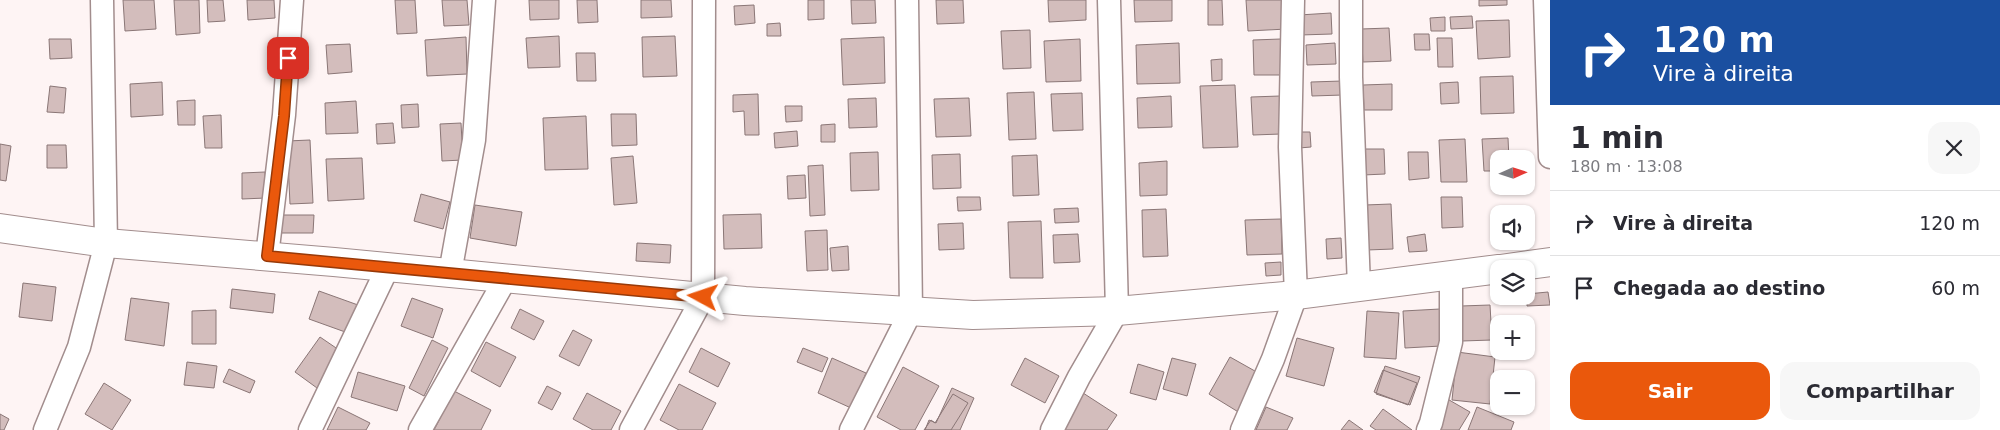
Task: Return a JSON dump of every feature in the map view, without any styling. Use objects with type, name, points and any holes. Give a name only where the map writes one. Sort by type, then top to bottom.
[{"type":"main road","points":[[0,228],[106,243],[267,256],[703,297],[973,315],[1117,311],[1296,295],[1490,270]]},
{"type":"main road","points":[[1535,264],[1550,262]]},
{"type":"street","points":[[45,430],[79,347],[106,243],[102,0]]},
{"type":"street","points":[[267,256],[284,116],[292,0]]},
{"type":"street","points":[[450,273],[474,140],[484,0]]},
{"type":"street","points":[[631,430],[703,297],[704,0]]},
{"type":"street","points":[[851,430],[911,311],[907,0]]},
{"type":"street","points":[[1052,430],[1079,377],[1117,311],[1109,0]]},
{"type":"street","points":[[1242,430],[1273,359],[1296,295],[1290,147],[1293,0]]},
{"type":"street","points":[[1350,0],[1359,287]]},
{"type":"street","points":[[1545,0],[1550,157]]},
{"type":"street","points":[[310,430],[388,267]]},
{"type":"street","points":[[1428,430],[1451,342],[1451,275]]},
{"type":"street","points":[[420,430],[506,278]]},
{"type":"building","points":[[123,0],[154,0],[156,29],[125,31]]},
{"type":"building","points":[[174,0],[199,0],[200,33],[176,35]]},
{"type":"building","points":[[207,0],[223,0],[225,21],[208,22]]},
{"type":"building","points":[[247,0],[274,0],[275,18],[248,20]]},
{"type":"building","points":[[395,0],[415,0],[417,33],[397,34]]},
{"type":"building","points":[[442,0],[467,0],[469,25],[444,26]]},
{"type":"building","points":[[529,0],[559,0],[559,19],[530,20]]},
{"type":"building","points":[[577,0],[597,0],[598,22],[578,23]]},
{"type":"building","points":[[641,0],[671,0],[672,17],[641,18]]},
{"type":"building","points":[[808,0],[824,0],[824,19],[808,20]]},
{"type":"building","points":[[851,0],[875,0],[876,23],[852,24]]},
{"type":"building","points":[[936,0],[963,0],[964,23],[937,24]]},
{"type":"building","points":[[1048,0],[1086,0],[1086,20],[1049,22]]},
{"type":"building","points":[[1134,0],[1172,0],[1172,21],[1135,22]]},
{"type":"building","points":[[1208,0],[1222,0],[1223,25],[1208,25]]},
{"type":"building","points":[[1246,0],[1286,0],[1287,29],[1248,31]]},
{"type":"building","points":[[1479,0],[1507,0],[1507,5],[1479,6]]},
{"type":"building","points":[[754,5],[755,23],[735,25],[734,6]]},
{"type":"building","points":[[1331,13],[1332,34],[1300,35],[1299,15]]},
{"type":"building","points":[[1472,16],[1473,28],[1451,29],[1450,17]]},
{"type":"building","points":[[1445,17],[1445,31],[1431,31],[1430,18]]},
{"type":"building","points":[[1509,20],[1510,57],[1478,59],[1476,21]]},
{"type":"building","points":[[780,23],[781,36],[767,36],[767,24]]},
{"type":"building","points":[[1389,28],[1391,61],[1363,62],[1361,29]]},
{"type":"building","points":[[1030,30],[1031,68],[1003,69],[1001,31]]},
{"type":"building","points":[[1414,34],[1429,34],[1430,50],[1415,50]]},
{"type":"building","points":[[559,36],[560,67],[528,68],[526,38]]},
{"type":"building","points":[[675,36],[677,76],[643,77],[642,37]]},
{"type":"building","points":[[466,37],[467,74],[427,76],[425,40]]},
{"type":"building","points":[[884,37],[885,83],[843,85],[841,39]]},
{"type":"building","points":[[1437,38],[1452,38],[1453,67],[1438,67]]},
{"type":"building","points":[[49,39],[71,39],[72,58],[50,59]]},
{"type":"building","points":[[1080,39],[1081,81],[1046,82],[1044,41]]},
{"type":"building","points":[[1281,39],[1282,75],[1254,75],[1253,40]]},
{"type":"building","points":[[1179,43],[1180,83],[1137,84],[1136,45]]},
{"type":"building","points":[[1335,43],[1336,64],[1307,65],[1306,45]]},
{"type":"building","points":[[350,44],[352,72],[328,74],[326,45]]},
{"type":"building","points":[[576,53],[595,53],[596,81],[577,81]]},
{"type":"building","points":[[1222,59],[1222,80],[1212,81],[1211,60]]},
{"type":"building","points":[[1513,76],[1514,113],[1481,114],[1480,77]]},
{"type":"building","points":[[1342,81],[1343,95],[1312,96],[1311,82]]},
{"type":"building","points":[[162,82],[163,115],[131,117],[130,84]]},
{"type":"building","points":[[1458,82],[1459,103],[1441,104],[1440,83]]},
{"type":"building","points":[[1392,84],[1392,110],[1364,110],[1363,85]]},
{"type":"building","points":[[1235,85],[1238,147],[1203,148],[1200,86]]},
{"type":"building","points":[[50,86],[66,88],[64,113],[47,112]]},
{"type":"building","points":[[1034,92],[1036,139],[1009,140],[1007,93]]},
{"type":"building","points":[[1082,93],[1083,130],[1053,131],[1051,94]]},
{"type":"building","points":[[758,94],[759,135],[745,135],[744,111],[733,112],[733,95]]},
{"type":"building","points":[[1171,96],[1172,127],[1138,128],[1137,98]]},
{"type":"building","points":[[1280,96],[1281,134],[1253,135],[1251,97]]},
{"type":"building","points":[[876,98],[877,127],[849,128],[848,99]]},
{"type":"building","points":[[969,98],[971,136],[936,137],[934,99]]},
{"type":"building","points":[[195,100],[195,125],[178,125],[177,101]]},
{"type":"building","points":[[356,101],[358,133],[326,134],[325,103]]},
{"type":"building","points":[[418,104],[419,127],[402,128],[401,105]]},
{"type":"building","points":[[785,106],[802,106],[802,121],[786,122]]},
{"type":"building","points":[[611,114],[636,114],[637,145],[612,146]]},
{"type":"building","points":[[221,115],[222,148],[205,148],[203,116]]},
{"type":"building","points":[[586,116],[588,169],[545,170],[543,118]]},
{"type":"building","points":[[393,123],[395,143],[377,144],[376,124]]},
{"type":"building","points":[[461,123],[463,160],[442,161],[440,124]]},
{"type":"building","points":[[835,124],[835,142],[821,142],[821,125]]},
{"type":"building","points":[[797,131],[798,146],[775,148],[774,133]]},
{"type":"building","points":[[1299,132],[1310,132],[1311,147],[1299,148]]},
{"type":"building","points":[[1508,138],[1509,150],[1490,150],[1490,171],[1484,171],[1482,139]]},
{"type":"building","points":[[1465,139],[1467,182],[1441,182],[1439,140]]},
{"type":"building","points":[[310,140],[313,203],[290,204],[287,141]]},
{"type":"building","points":[[0,144],[11,146],[6,181],[0,180]]},
{"type":"building","points":[[47,145],[66,145],[67,168],[47,168]]},
{"type":"building","points":[[1362,149],[1384,149],[1385,174],[1363,175]]},
{"type":"building","points":[[878,152],[879,190],[851,191],[850,153]]},
{"type":"building","points":[[1408,152],[1428,152],[1429,178],[1409,180]]},
{"type":"building","points":[[960,154],[961,188],[933,189],[932,155]]},
{"type":"building","points":[[1037,155],[1039,195],[1013,196],[1012,156]]},
{"type":"building","points":[[633,156],[637,203],[614,205],[611,158]]},
{"type":"building","points":[[362,158],[364,199],[328,201],[326,159]]},
{"type":"building","points":[[1167,161],[1167,195],[1140,196],[1139,163]]},
{"type":"building","points":[[823,165],[825,215],[810,216],[808,166]]},
{"type":"building","points":[[265,172],[266,198],[242,199],[242,173]]},
{"type":"building","points":[[805,175],[806,198],[788,199],[787,176]]},
{"type":"building","points":[[421,194],[450,202],[443,229],[414,221]]},
{"type":"building","points":[[957,197],[980,197],[981,210],[958,211]]},
{"type":"building","points":[[1441,197],[1462,197],[1463,227],[1442,228]]},
{"type":"building","points":[[1391,204],[1393,249],[1367,250],[1365,205]]},
{"type":"building","points":[[475,205],[522,212],[516,246],[470,238]]},
{"type":"building","points":[[1078,208],[1079,222],[1055,223],[1054,209]]},
{"type":"building","points":[[1166,209],[1168,256],[1143,257],[1142,210]]},
{"type":"building","points":[[761,214],[762,248],[724,249],[723,215]]},
{"type":"building","points":[[279,215],[314,215],[313,233],[280,233]]},
{"type":"building","points":[[1281,219],[1282,254],[1247,255],[1245,220]]},
{"type":"building","points":[[1041,221],[1043,278],[1010,278],[1008,222]]},
{"type":"building","points":[[963,223],[964,249],[939,250],[938,224]]},
{"type":"building","points":[[827,230],[828,270],[807,271],[805,231]]},
{"type":"building","points":[[1078,234],[1080,262],[1054,263],[1053,235]]},
{"type":"building","points":[[1425,234],[1427,251],[1409,252],[1407,237]]},
{"type":"building","points":[[1341,238],[1342,258],[1327,259],[1326,239]]},
{"type":"building","points":[[637,243],[671,245],[670,263],[636,261]]},
{"type":"building","points":[[848,246],[849,270],[832,271],[830,248]]},
{"type":"building","points":[[1281,262],[1281,275],[1266,276],[1265,263]]},
{"type":"building","points":[[23,283],[56,287],[52,321],[19,317]]},
{"type":"building","points":[[232,289],[275,294],[273,313],[230,308]]},
{"type":"building","points":[[319,291],[358,305],[348,333],[309,319]]},
{"type":"building","points":[[1548,292],[1550,305],[1527,306],[1535,305],[1535,293]]},
{"type":"building","points":[[131,298],[169,303],[164,346],[125,340]]},
{"type":"building","points":[[412,298],[443,309],[433,338],[401,326]]},
{"type":"building","points":[[1490,305],[1490,340],[1462,341],[1461,306]]},
{"type":"building","points":[[520,309],[544,321],[534,340],[511,328]]},
{"type":"building","points":[[1440,309],[1441,346],[1405,348],[1403,311]]},
{"type":"building","points":[[216,310],[216,344],[192,344],[192,311]]},
{"type":"building","points":[[1367,311],[1399,313],[1396,359],[1364,357]]},
{"type":"building","points":[[573,330],[592,340],[579,366],[559,356]]},
{"type":"building","points":[[320,337],[342,352],[317,388],[295,372]]},
{"type":"building","points":[[1297,338],[1334,348],[1324,386],[1286,376]]},
{"type":"building","points":[[432,340],[448,348],[424,396],[409,388]]},
{"type":"building","points":[[486,342],[516,357],[500,387],[471,371]]},
{"type":"building","points":[[701,348],[730,363],[718,387],[689,372]]},
{"type":"building","points":[[803,348],[828,358],[822,372],[797,362]]},
{"type":"building","points":[[1457,352],[1490,356],[1490,360],[1495,360],[1494,370],[1490,370],[1490,404],[1452,400]]},
{"type":"building","points":[[1230,357],[1262,375],[1240,413],[1209,394]]},
{"type":"building","points":[[832,358],[866,373],[851,408],[818,393]]},
{"type":"building","points":[[1025,358],[1059,376],[1045,403],[1011,385]]},
{"type":"building","points":[[1172,358],[1196,364],[1187,396],[1163,389]]},
{"type":"building","points":[[187,362],[217,366],[214,388],[184,385]]},
{"type":"building","points":[[1138,364],[1164,372],[1156,400],[1130,393]]},
{"type":"building","points":[[1385,366],[1420,377],[1410,405],[1376,394]]},
{"type":"building","points":[[903,367],[939,386],[915,430],[901,430],[877,417]]},
{"type":"building","points":[[229,369],[255,381],[250,393],[223,382]]},
{"type":"building","points":[[1383,370],[1417,383],[1408,405],[1374,392]]},
{"type":"building","points":[[358,372],[405,386],[397,411],[351,397]]},
{"type":"building","points":[[104,383],[131,400],[112,430],[85,414]]},
{"type":"building","points":[[679,384],[716,403],[702,430],[679,430],[660,420]]},
{"type":"building","points":[[547,386],[561,393],[552,410],[538,403]]},
{"type":"building","points":[[952,388],[974,398],[960,430],[925,430],[929,420],[936,423]]},
{"type":"building","points":[[454,391],[491,410],[481,430],[434,430]]},
{"type":"building","points":[[1080,391],[1117,415],[1107,430],[1062,430]]},
{"type":"building","points":[[587,393],[621,411],[611,430],[593,430],[573,419]]},
{"type":"building","points":[[953,394],[968,403],[951,430],[924,430],[931,420],[935,423]]},
{"type":"building","points":[[1444,397],[1470,412],[1459,430],[1426,430]]},
{"type":"building","points":[[338,407],[370,423],[366,430],[327,430]]},
{"type":"building","points":[[1266,407],[1293,418],[1287,430],[1256,430]]},
{"type":"building","points":[[1477,407],[1490,412],[1490,415],[1497,415],[1514,422],[1511,430],[1468,430]]},
{"type":"building","points":[[1383,409],[1412,430],[1376,430],[1370,426]]},
{"type":"building","points":[[0,414],[9,419],[4,430],[0,430]]},
{"type":"building","points":[[1349,420],[1363,430],[1341,430]]},
{"type":"route","points":[[288,58],[284,116],[267,256],[703,297]]}]
